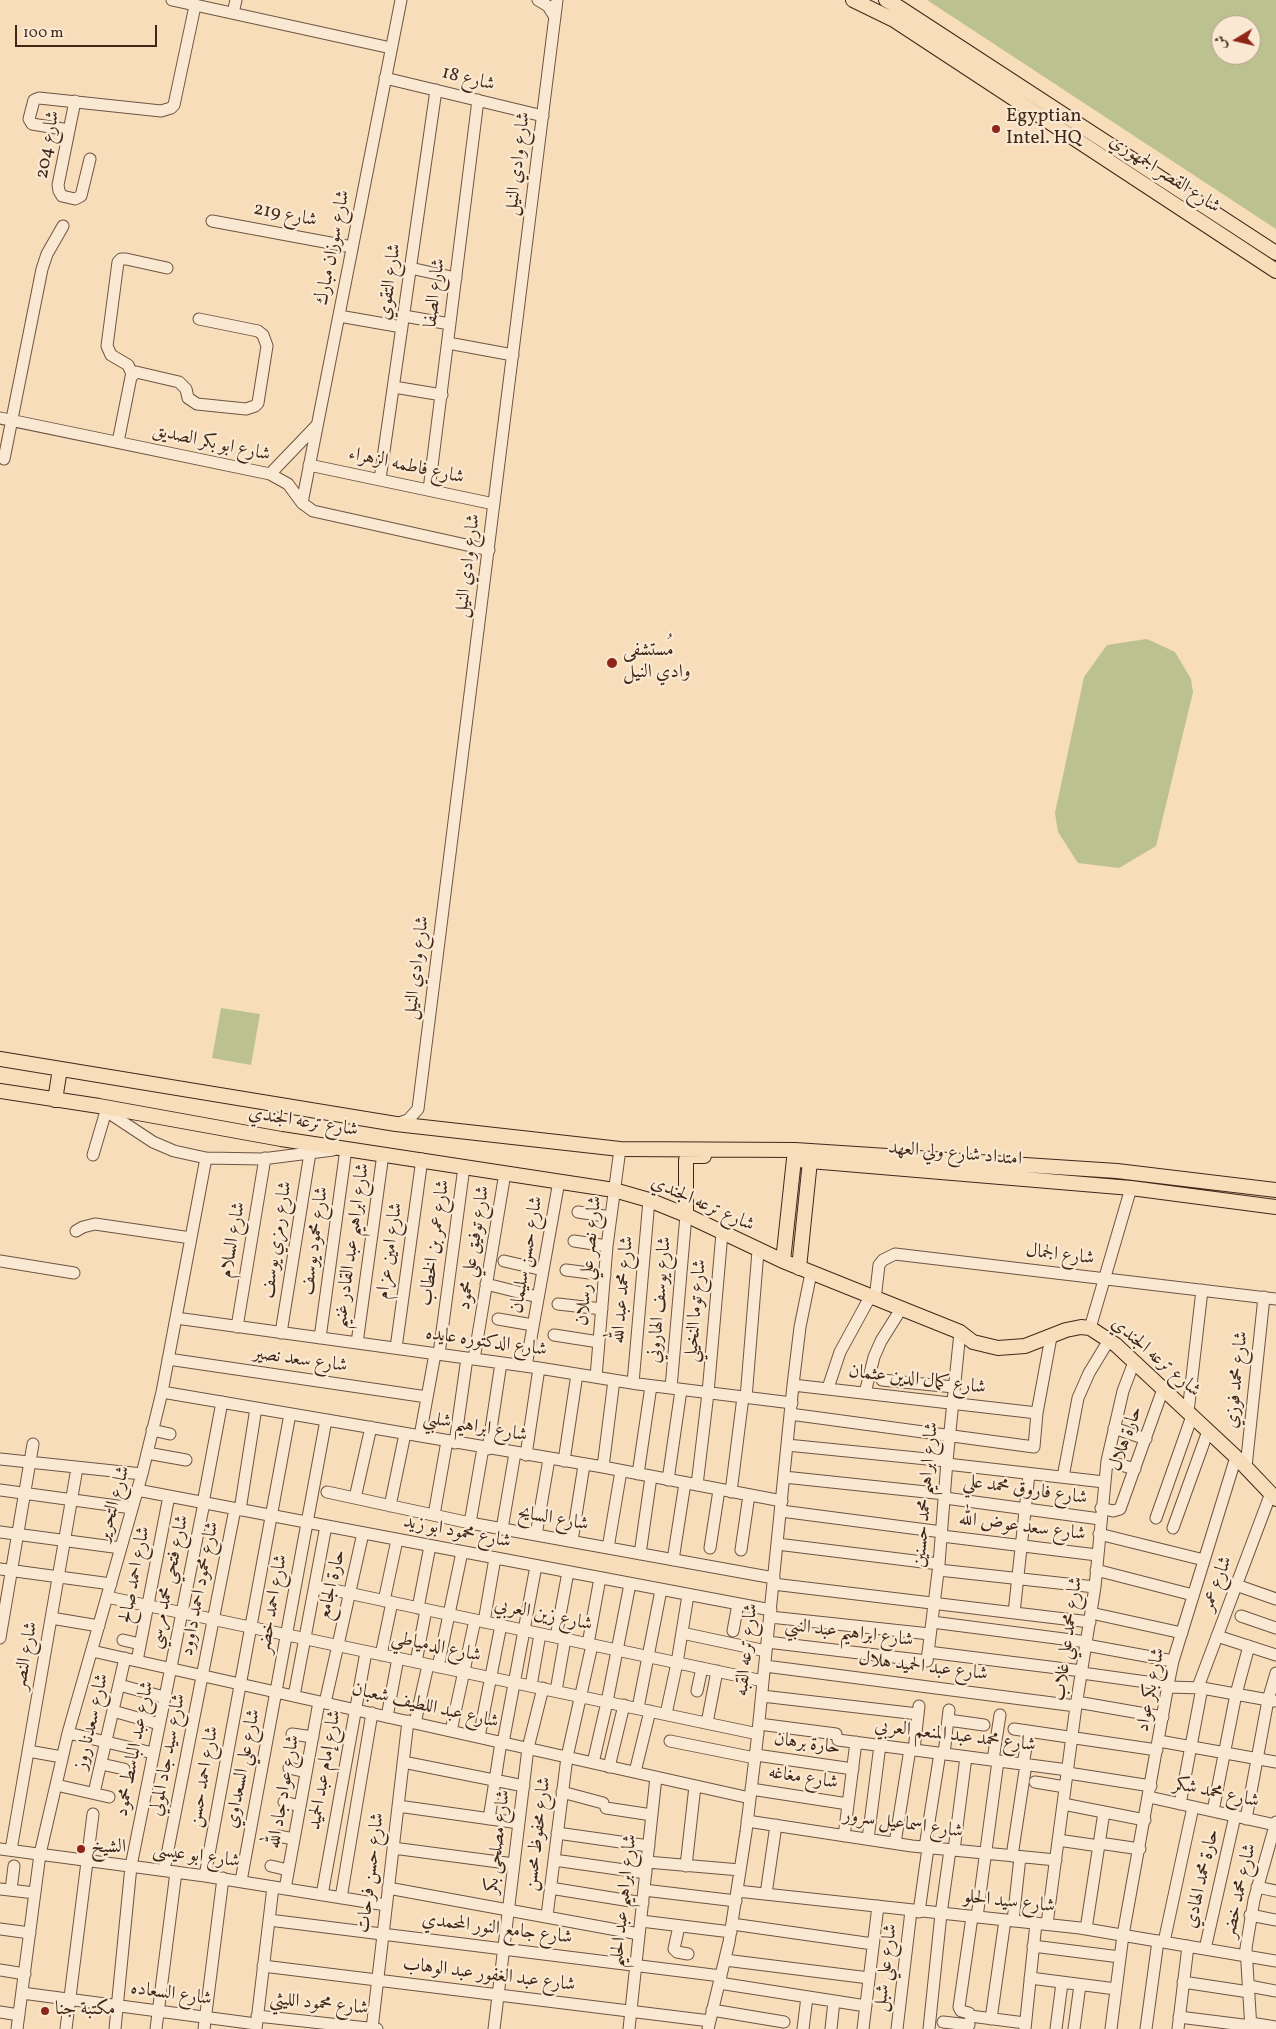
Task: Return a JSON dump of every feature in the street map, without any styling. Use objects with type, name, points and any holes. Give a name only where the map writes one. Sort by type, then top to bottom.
[{"type":"main road","name":"شارع القصر الجمهوري","points":[[853,0],[894,20],[1276,271]]},
{"type":"main road","name":"شارع القصر الجمهوري","points":[[886,0],[1003,74],[1276,253]]},
{"type":"main road","points":[[996,87],[1003,74]]},
{"type":"main road","points":[[1017,101],[1025,89]]},
{"type":"main road","name":"شارع ترعه الجندي","points":[[0,1059],[396,1124],[620,1149],[687,1153],[794,1155]]},
{"type":"main road","points":[[55,1100],[60,1069]]},
{"type":"main road","name":"شارع ترعه الجندي","points":[[0,1091],[344,1149],[614,1190],[649,1200],[686,1215],[758,1251],[960,1332],[973,1342],[998,1348],[1025,1346],[1081,1327],[1090,1328],[1109,1340],[1134,1362],[1241,1462],[1273,1496]]},
{"type":"main road","points":[[686,1215],[687,1153]]},
{"type":"main road","points":[[783,1261],[794,1155]]},
{"type":"main road","name":"امتداد شارع ولي العهد","points":[[794,1155],[810,1161],[1131,1188],[1276,1207]]},
{"type":"main road","name":"امتداد شارع ولي العهد","points":[[794,1155],[1138,1172],[1276,1190]]},
{"type":"main road","name":"شارع ترعه القبه","points":[[805,1271],[810,1161]]},
{"type":"street","points":[[172,0],[391,48]]},
{"type":"street","points":[[233,13],[236,0]]},
{"type":"street","name":"شارع سوزان مبارك","points":[[302,503],[401,0]]},
{"type":"street","points":[[538,0],[548,6],[555,17]]},
{"type":"street","name":"شارع وادي النيل","points":[[396,1124],[408,1120],[418,1109],[557,0]]},
{"type":"street","points":[[69,130],[32,124],[29,119],[32,103],[35,99],[75,101],[161,111],[168,110],[174,105],[195,6]]},
{"type":"street","name":"شارع 18","points":[[386,78],[543,116]]},
{"type":"street","name":"شارع التقوي","points":[[380,479],[436,90]]},
{"type":"street","name":"شارع الصفا","points":[[429,490],[478,100]]},
{"type":"street","name":"شارع 204","points":[[75,101],[58,185],[62,196],[75,199],[81,196],[90,159]]},
{"type":"street","name":"شارع 219","points":[[212,220],[352,247]]},
{"type":"street","points":[[4,459],[6,419],[42,269],[63,226]]},
{"type":"street","points":[[118,442],[132,374],[128,365],[111,355],[107,346],[118,262],[121,259],[126,259],[167,268]]},
{"type":"street","points":[[410,268],[456,278]]},
{"type":"street","points":[[339,316],[450,324]]},
{"type":"street","points":[[132,374],[139,371],[179,382],[186,388],[188,398],[197,404],[246,409],[255,406],[260,398],[267,346],[266,340],[258,331],[199,318]]},
{"type":"street","points":[[448,343],[513,355]]},
{"type":"street","points":[[394,387],[442,395]]},
{"type":"street","name":"شارع ابو بكر الصديق","points":[[6,419],[270,474],[288,484],[302,503],[313,511],[488,550]]},
{"type":"street","points":[[270,474],[317,425]]},
{"type":"street","name":"شارع فاطمه الزهراء","points":[[310,465],[494,504]]},
{"type":"street","points":[[93,1155],[102,1109],[153,1142],[174,1151],[206,1158],[265,1158],[344,1149]]},
{"type":"street","name":"شارع محمود يوسف","points":[[320,1338],[344,1149]]},
{"type":"street","name":"شارع نصر علي رسلان","points":[[596,1377],[611,1217],[620,1149]]},
{"type":"street","name":"شارع رمزي يوسف","points":[[281,1333],[310,1153]]},
{"type":"street","name":"شارع ابراهيم عبد القادر غنيم","points":[[357,1343],[383,1154]]},
{"type":"street","name":"شارع التحرير","points":[[40,1854],[68,1733],[142,1474],[162,1392],[206,1158]]},
{"type":"street","name":"شارع السلام","points":[[237,1327],[265,1158]]},
{"type":"street","name":"شارع امين عزام","points":[[396,1348],[422,1160]]},
{"type":"street","name":"شارع عمر بن الخطاب","points":[[420,1436],[437,1354],[464,1167]]},
{"type":"street","name":"شارع توفيق علي محمود","points":[[434,1515],[471,1358],[505,1173]]},
{"type":"street","name":"شارع حسن سليمان","points":[[526,1366],[559,1181]]},
{"type":"street","points":[[1090,1328],[1131,1188]]},
{"type":"street","name":"شارع محمد عبد الله","points":[[633,1383],[649,1200]]},
{"type":"street","points":[[578,1212],[611,1217]]},
{"type":"street","name":"شارع يوسف الهاروني","points":[[668,1480],[676,1389],[686,1215]]},
{"type":"street","points":[[76,1231],[95,1224],[191,1238]]},
{"type":"street","name":"شارع توما النخيلي","points":[[674,1560],[708,1393],[722,1233]]},
{"type":"street","points":[[574,1240],[608,1246]]},
{"type":"street","points":[[710,1548],[725,1491],[745,1397],[758,1251]]},
{"type":"street","name":"شارع الجمال","points":[[872,1298],[879,1265],[883,1260],[895,1254],[1270,1298]]},
{"type":"street","points":[[0,1261],[74,1273]]},
{"type":"street","points":[[504,1261],[543,1270]]},
{"type":"street","points":[[566,1270],[605,1275]]},
{"type":"street","name":"شارع ترعه القبه","points":[[710,2020],[732,1928],[751,1793],[793,1385],[802,1319],[805,1271]]},
{"type":"street","points":[[486,1284],[538,1297]]},
{"type":"street","points":[[1156,1518],[1190,1414],[1202,1290]]},
{"type":"street","points":[[828,1388],[840,1352],[872,1298]]},
{"type":"street","name":"شارع محمد فوزي","points":[[1241,1462],[1270,1298]]},
{"type":"street","points":[[558,1304],[602,1309]]},
{"type":"street","points":[[865,1393],[874,1357],[881,1340],[900,1309]]},
{"type":"street","name":"شارع الدكتوره عايده","points":[[176,1318],[471,1358],[651,1386],[745,1397],[791,1408],[1034,1447],[1037,1413]]},
{"type":"street","points":[[498,1319],[533,1326]]},
{"type":"street","name":"شارع ابراهيم محمد حسنين","points":[[927,1656],[939,1567],[960,1332]]},
{"type":"street","points":[[554,1334],[599,1342]]},
{"type":"street","points":[[1037,1413],[1051,1337]]},
{"type":"street","points":[[1063,1477],[1078,1398],[1089,1374],[1109,1340]]},
{"type":"street","name":"شارع سعد نصير","points":[[168,1359],[427,1397]]},
{"type":"street","name":"شارع محمد علي غلاب","points":[[1025,2026],[1033,1946],[1042,1924],[1056,1860],[1076,1704],[1095,1588],[1107,1461],[1123,1392],[1134,1362]]},
{"type":"street","points":[[470,1523],[501,1363]]},
{"type":"street","points":[[502,1529],[521,1454],[539,1368]]},
{"type":"street","points":[[564,1462],[577,1374]]},
{"type":"street","points":[[603,1468],[614,1380]]},
{"type":"street","points":[[882,1380],[954,1387]]},
{"type":"street","name":"شارع كمال الدين عثمان","points":[[793,1385],[1037,1413]]},
{"type":"street","points":[[638,1474],[651,1386]]},
{"type":"street","name":"حارة هلال","points":[[1101,1514],[1120,1509],[1136,1469],[1163,1389]]},
{"type":"street","name":"شارع ابراهيم شلبي","points":[[162,1392],[638,1474],[749,1495],[782,1506]]},
{"type":"street","name":"شارع فتحي محمد مرسي","points":[[170,1668],[183,1613],[222,1402]]},
{"type":"street","name":"شارع محمود احمد داوود","points":[[202,1676],[238,1510],[256,1408]]},
{"type":"street","name":"شارع احمد حسن","points":[[205,1876],[273,1516],[290,1414]]},
{"type":"street","name":"شارع احمد خضر","points":[[276,1692],[326,1420]]},
{"type":"street","points":[[355,1498],[371,1427]]},
{"type":"street","points":[[1114,1428],[1146,1439]]},
{"type":"street","points":[[152,1430],[170,1434]]},
{"type":"street","points":[[1173,1528],[1208,1431]]},
{"type":"street","points":[[390,1506],[405,1434]]},
{"type":"street","points":[[0,1638],[6,1569],[18,1535],[33,1444]]},
{"type":"street","points":[[788,1445],[1104,1482]]},
{"type":"street","points":[[147,1453],[186,1460]]},
{"type":"street","points":[[0,1459],[142,1474]]},
{"type":"street","points":[[536,1535],[549,1459]]},
{"type":"street","points":[[1107,1461],[1136,1469]]},
{"type":"street","name":"شارع بكر عواد","points":[[1111,2029],[1120,1957],[1173,1661],[1204,1560],[1241,1462]]},
{"type":"street","points":[[572,1541],[584,1465]]},
{"type":"street","name":"شارع النصر","points":[[5,1850],[28,1751],[77,1468]]},
{"type":"street","points":[[608,1548],[621,1471]]},
{"type":"street","points":[[1014,1614],[1029,1474]]},
{"type":"street","points":[[640,1554],[651,1477]]},
{"type":"street","name":"شارع فاروق محمد علي","points":[[784,1478],[945,1496],[1026,1509],[1101,1514]]},
{"type":"street","points":[[0,1490],[132,1508]]},
{"type":"street","name":"شارع محمود ابو زيد","points":[[137,1490],[738,1604],[770,1613],[930,1634]]},
{"type":"street","name":"شارع السايح","points":[[327,1492],[470,1523],[674,1560],[774,1581],[1014,1614],[1091,1617],[1182,1633]]},
{"type":"street","points":[[741,1550],[749,1495]]},
{"type":"street","name":"شارع احمد صالح","points":[[131,1659],[140,1644],[169,1496]]},
{"type":"street","name":"شارع عمر","points":[[1180,1804],[1200,1688],[1236,1585],[1273,1496]]},
{"type":"street","name":"شارع سعد عوض الله","points":[[782,1506],[942,1534],[1097,1555]]},
{"type":"street","name":"شارع احمد خضر","points":[[294,1696],[326,1526]]},
{"type":"street","points":[[0,1532],[121,1548]]},
{"type":"street","name":"حارة الجامع","points":[[322,1702],[363,1533]]},
{"type":"street","points":[[1099,1534],[1204,1560]]},
{"type":"street","points":[[381,1655],[398,1540]]},
{"type":"street","points":[[778,1544],[1018,1579],[1095,1588]]},
{"type":"street","points":[[416,1662],[430,1546]]},
{"type":"street","name":"شارع حسن فرحات","points":[[372,2029],[403,1762],[411,1722],[433,1666],[448,1614],[462,1552]]},
{"type":"street","points":[[451,1731],[464,1672],[495,1558]]},
{"type":"street","points":[[489,1819],[536,1566]]},
{"type":"street","points":[[6,1569],[111,1584]]},
{"type":"street","points":[[1096,1570],[1193,1595]]},
{"type":"street","points":[[556,1691],[568,1572]]},
{"type":"street","name":"شارع محفوظ محسن","points":[[547,1916],[567,1757],[581,1696],[600,1578]]},
{"type":"street","points":[[593,1763],[630,1584]]},
{"type":"street","points":[[1236,1585],[1276,1599]]},
{"type":"street","name":"شارع زين العربي","points":[[315,1586],[763,1681]]},
{"type":"street","points":[[638,1708],[661,1590]]},
{"type":"street","points":[[666,1714],[688,1595]]},
{"type":"street","name":"شارع الدمياطي","points":[[107,1597],[707,1723],[759,1729]]},
{"type":"street","points":[[733,1630],[738,1604]]},
{"type":"street","points":[[1242,1616],[1276,1628]]},
{"type":"street","points":[[51,1618],[98,1626]]},
{"type":"street","points":[[932,1622],[1086,1643],[1173,1661]]},
{"type":"street","points":[[479,1737],[501,1625]]},
{"type":"street","name":"شارع ابراهيم عبد النبي","points":[[682,1633],[767,1646],[927,1656],[1082,1672],[1272,1700]]},
{"type":"street","name":"شارع مصلحى بكر","points":[[494,2029],[537,1687],[540,1634]]},
{"type":"street","points":[[1217,1636],[1276,1655]]},
{"type":"street","points":[[123,1640],[140,1644]]},
{"type":"street","points":[[1213,1811],[1236,1694],[1249,1646]]},
{"type":"street","name":"شارع عبد اللطيف شعبان","points":[[92,1650],[695,1786],[751,1793]]},
{"type":"street","name":"شارع إمام عبد الحميد","points":[[322,1895],[366,1652]]},
{"type":"street","points":[[387,1717],[398,1658]]},
{"type":"street","name":"شارع سعدنا روز","points":[[94,1794],[119,1685],[131,1659]]},
{"type":"street","name":"شارع عبد الحميد هلال","points":[[765,1666],[1076,1704],[1163,1717]]},
{"type":"street","name":"شارع عبد الباسط محمود","points":[[115,2029],[131,1866],[170,1668]]},
{"type":"street","points":[[698,1691],[702,1668]]},
{"type":"street","points":[[707,1723],[717,1671]]},
{"type":"street","name":"حارة محمد الهادي","points":[[1205,1949],[1258,1758],[1272,1700],[1276,1673]]},
{"type":"street","name":"شارع سيد جاد المولي","points":[[164,1870],[202,1676]]},
{"type":"street","points":[[119,1685],[164,1697]]},
{"type":"street","name":"شارع علي السعداوي","points":[[240,1881],[276,1692]]},
{"type":"street","points":[[762,1696],[919,1710],[895,1843]]},
{"type":"street","name":"شارع عواد جاد الله","points":[[285,1889],[306,1772],[322,1702]]},
{"type":"street","points":[[609,1767],[624,1705]]},
{"type":"street","points":[[113,1711],[159,1724]]},
{"type":"street","points":[[635,1772],[650,1711]]},
{"type":"street","points":[[341,1898],[372,1714]]},
{"type":"street","name":"شارع علي شبل","points":[[897,2029],[915,1911],[949,1715],[984,1725]]},
{"type":"street","points":[[969,2023],[969,2013],[961,2011],[959,2007],[984,1853],[1000,1715]]},
{"type":"street","name":"شارع محمد عبد المنعم العربي","points":[[759,1729],[837,1737],[856,1742],[1025,1764],[1068,1771],[1150,1792]]},
{"type":"street","points":[[1014,1729],[1072,1738],[1158,1746],[1191,1746],[1276,1762]]},
{"type":"street","points":[[996,2023],[1029,1732]]},
{"type":"street","points":[[68,1733],[153,1752]]},
{"type":"street","points":[[292,1734],[313,1737]]},
{"type":"street","name":"حارة برهان","points":[[670,1741],[755,1756],[853,1769]]},
{"type":"street","points":[[844,1836],[856,1742]]},
{"type":"street","points":[[868,1839],[880,1745]]},
{"type":"street","points":[[28,1751],[62,1757]]},
{"type":"street","points":[[929,2029],[941,1914],[966,1757]]},
{"type":"street","points":[[403,1762],[524,1786]]},
{"type":"street","points":[[101,1764],[124,1769]]},
{"type":"street","points":[[289,1768],[306,1772]]},
{"type":"street","name":"شارع ابراهيم عبد الحليم","points":[[629,2029],[656,1777]]},
{"type":"street","points":[[1035,1782],[1065,1787]]},
{"type":"street","points":[[56,1785],[109,1797]]},
{"type":"street","points":[[686,1866],[695,1786]]},
{"type":"street","points":[[562,1792],[605,1806],[652,1815]]},
{"type":"street","name":"شارع محمد شكر","points":[[1150,1792],[1180,1804],[1241,1817],[1275,1828]]},
{"type":"street","name":"شارع مغاغه","points":[[751,1793],[848,1804]]},
{"type":"street","points":[[284,1802],[300,1806]]},
{"type":"street","points":[[1063,1804],[1145,1820]]},
{"type":"street","points":[[398,1806],[519,1823]]},
{"type":"street","points":[[1146,2029],[1161,1941],[1193,1807]]},
{"type":"street","points":[[1086,1929],[1104,1812]]},
{"type":"street","points":[[66,2029],[93,1814]]},
{"type":"street","name":"شارع اسماعيل سرور","points":[[747,1821],[926,1847],[1056,1860]]},
{"type":"street","points":[[766,1894],[776,1825]]},
{"type":"street","name":"شارع محمد خضر","points":[[1251,2026],[1246,1955],[1250,1915],[1275,1828]]},
{"type":"street","points":[[557,1833],[649,1846]]},
{"type":"street","points":[[278,1836],[294,1839]]},
{"type":"street","points":[[1058,1840],[1140,1849]]},
{"type":"street","points":[[393,1848],[514,1864]]},
{"type":"street","name":"شارع ابو عيسى","points":[[5,1850],[223,1878],[386,1905]]},
{"type":"street","points":[[18,2029],[40,1854]]},
{"type":"street","points":[[554,1860],[647,1868],[686,1866],[740,1870]]},
{"type":"street","points":[[1264,1864],[1276,1866]]},
{"type":"street","points":[[14,1866],[6,1890],[35,1893]]},
{"type":"street","points":[[271,1866],[288,1870]]},
{"type":"street","points":[[156,2029],[176,1872]]},
{"type":"street","points":[[204,2029],[223,1878]]},
{"type":"street","points":[[256,2023],[273,1887]]},
{"type":"street","points":[[1258,1887],[1276,1891]]},
{"type":"street","points":[[388,1888],[640,1934]]},
{"type":"street","points":[[550,1888],[643,1903]]},
{"type":"street","name":"شارع سيد الحلو","points":[[644,1890],[736,1896],[766,1894],[1042,1924],[1124,1935],[1276,1961]]},
{"type":"street","points":[[863,2029],[878,1906]]},
{"type":"street","points":[[1250,1915],[1276,1920]]},
{"type":"street","name":"شارع جامع النور المحمدي","points":[[269,1920],[636,1966],[866,2006]]},
{"type":"street","points":[[641,1922],[732,1928],[873,1944]]},
{"type":"street","points":[[679,1926],[674,1950],[688,1954]]},
{"type":"street","points":[[0,1929],[30,1933]]},
{"type":"street","points":[[1033,1946],[1120,1957]]},
{"type":"street","points":[[1178,2029],[1188,1946]]},
{"type":"street","points":[[725,1960],[869,1978]]},
{"type":"street","name":"شارع عبد الغفور عبد الوهاب","points":[[263,1966],[710,2020],[784,2022]]},
{"type":"street","points":[[0,1970],[25,1974]]},
{"type":"street","points":[[1030,1978],[1116,1990]]},
{"type":"street","points":[[1184,1982],[1276,1991]]},
{"type":"street","points":[[1056,2029],[1062,1983]]},
{"type":"street","points":[[1074,2029],[1080,1985]]},
{"type":"street","name":"شارع السعاده","points":[[22,1992],[256,2023]]},
{"type":"street","points":[[803,2029],[807,1997]]},
{"type":"street","points":[[830,2029],[834,2001]]},
{"type":"street","points":[[0,2012],[19,2015]]},
{"type":"street","points":[[1179,2017],[1251,2026],[1276,2027]]},
{"type":"street","points":[[943,2022],[996,2023],[1025,2026]]},
{"type":"street","name":"شارع محمود الليثي","points":[[256,2023],[376,2029]]},
{"type":"green space","points":[[927,0],[1276,0],[1276,229]]},
{"type":"green space","points":[[1147,639],[1175,652],[1191,679],[1193,692],[1156,846],[1119,868],[1078,863],[1058,832],[1055,813],[1084,677],[1107,645]]},
{"type":"green space","points":[[221,1008],[260,1014],[251,1065],[212,1058]]},
{"type":"place","name":"Egyptian Intel. HQ","points":[[996,129]]},
{"type":"place","name":"مُستشفى وادي النيل","points":[[612,663]]},
{"type":"place","name":"الشيخ","points":[[81,1849]]},
{"type":"place","name":"مكتبة جنا","points":[[45,2011]]}]
